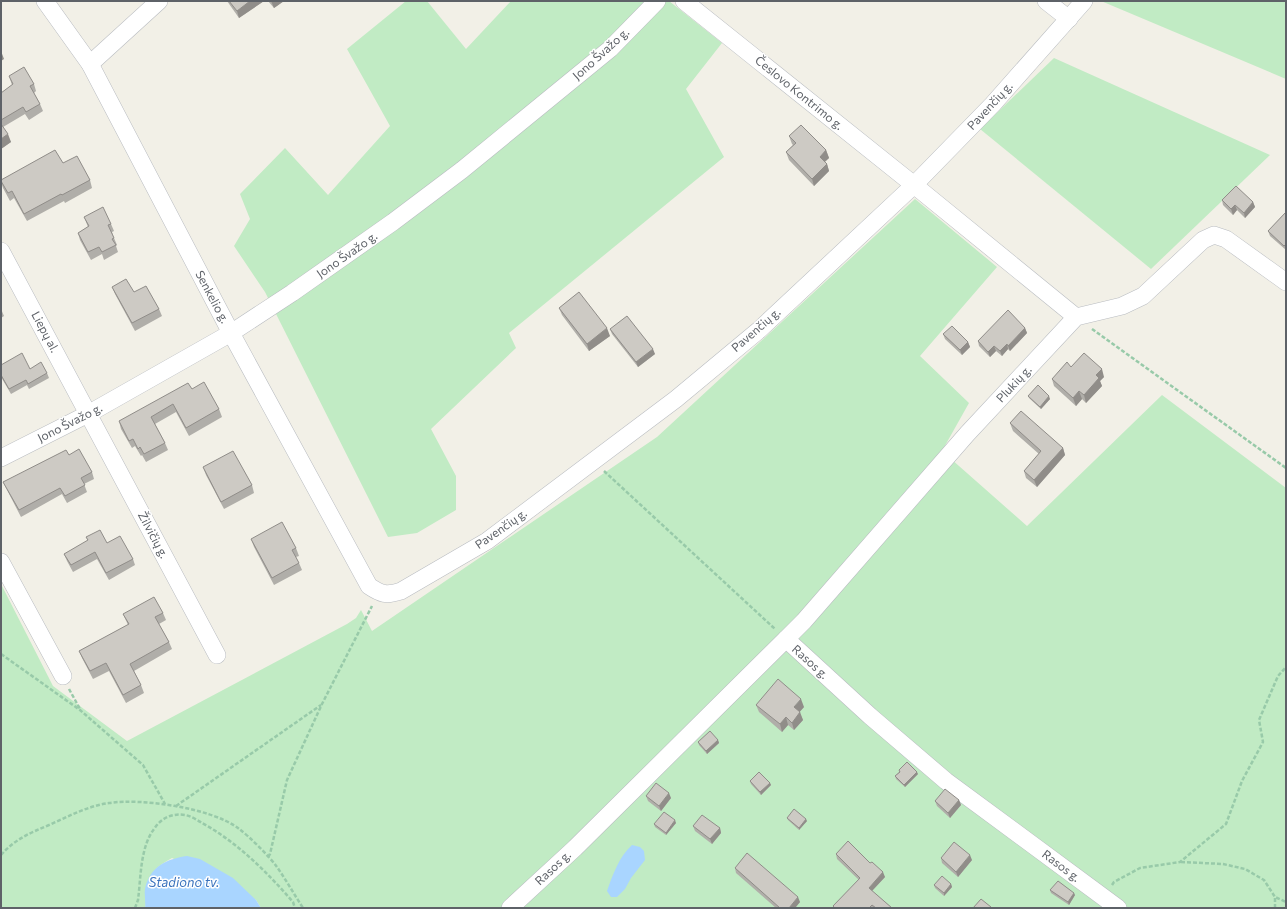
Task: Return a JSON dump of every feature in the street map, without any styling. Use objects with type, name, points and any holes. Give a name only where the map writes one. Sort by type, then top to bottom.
[{"type":"street","name":"Senkelio g.","points":[[45,1],[90,64],[231,333],[369,586],[378,592]]},
{"type":"street","points":[[90,64],[159,1]]},
{"type":"street","name":"Jono Švažo g.","points":[[1,458],[88,414],[231,333],[292,293],[394,222],[462,170],[610,49],[657,1]]},
{"type":"street","name":"Česlovo Kontrimo g.","points":[[684,1],[1076,317]]},
{"type":"street","points":[[1046,1],[1069,19]]},
{"type":"street","name":"Pavenčių g.","points":[[378,592],[390,594],[401,591],[487,541],[676,399],[759,330],[914,185],[993,104],[1084,1]]},
{"type":"street","points":[[1076,317],[1122,306],[1143,296],[1202,240],[1214,235],[1226,239],[1286,282]]},
{"type":"street","name":"Liepų al.","points":[[1,251],[88,414]]},
{"type":"street","name":"Plukių g.","points":[[786,639],[804,621],[967,434],[1076,317]]},
{"type":"street","name":"Žilvičių g.","points":[[88,414],[217,655]]},
{"type":"street","points":[[1,562],[63,676]]},
{"type":"street","name":"Rasos g.","points":[[510,908],[575,848],[786,639],[870,716],[946,781],[1118,908]]},
{"type":"path","points":[[1076,317],[1286,468]]},
{"type":"path","points":[[594,461],[786,639]]},
{"type":"path","points":[[268,857],[270,854],[287,780],[322,704],[378,592]]},
{"type":"path","points":[[1,654],[80,710],[143,766],[166,804]]},
{"type":"path","points":[[1180,862],[1226,824],[1242,781],[1263,742],[1259,720],[1278,676],[1286,667]]},
{"type":"path","points":[[63,676],[80,710]]},
{"type":"path","points":[[175,806],[322,704]]},
{"type":"path","points":[[1,855],[10,844],[26,835],[81,811],[108,803],[128,802],[166,804],[220,819],[237,828],[251,839],[276,866],[302,908]]},
{"type":"path","points":[[187,815],[188,809]]},
{"type":"path","points":[[135,908],[138,900],[146,843],[154,829],[163,818],[176,815],[187,815],[210,828],[241,851],[265,871],[293,902],[295,908]]},
{"type":"path","points":[[1104,898],[1114,882],[1140,868],[1180,862],[1223,864],[1245,869],[1264,880],[1275,897],[1286,902]]},
{"type":"path","points":[[1275,897],[1275,908]]},
{"type":"path","points":[[293,902],[297,900]]},
{"type":"green space","points":[[406,1],[427,1],[466,49],[511,1],[669,1],[722,43],[686,89],[724,157],[509,333],[516,348],[431,429],[456,476],[456,510],[417,533],[388,537],[265,292],[234,246],[250,219],[240,194],[285,148],[328,195],[390,126],[347,49]]},
{"type":"green space","points":[[1101,1],[1286,1],[1286,79]]},
{"type":"green space","points":[[1054,58],[1270,155],[1151,269],[980,129]]},
{"type":"green space","points":[[915,199],[997,267],[920,356],[969,403],[942,451],[1027,526],[1162,395],[1286,488],[1286,908],[261,908],[256,900],[172,858],[156,869],[152,874],[145,908],[1,908],[1,584],[53,686],[127,741],[347,624],[356,618],[361,610],[372,631],[657,437]]},
{"type":"water","points":[[632,845],[640,847],[644,851],[645,860],[631,878],[625,889],[617,897],[611,897],[607,891],[612,878],[623,855]]},
{"type":"water","name":"Stadiono tv.","points":[[187,856],[200,859],[233,878],[256,900],[261,908],[145,908],[145,889],[147,881],[155,869],[173,859]]},
{"type":"building","points":[[229,1],[250,1],[237,11]]},
{"type":"building","points":[[24,67],[34,84],[30,86],[40,104],[26,112],[23,107],[1,120],[1,93],[13,84],[9,76]]},
{"type":"building","points":[[1,124],[8,134],[1,139]]},
{"type":"building","points":[[801,125],[826,150],[820,157],[827,164],[812,179],[786,152],[796,143],[789,136]]},
{"type":"building","points":[[55,150],[63,163],[77,156],[90,180],[24,214],[12,191],[8,193],[1,180]]},
{"type":"building","points":[[1236,186],[1253,202],[1244,213],[1235,205],[1231,209],[1222,200]]},
{"type":"building","points":[[103,207],[111,224],[108,225],[114,238],[112,239],[116,245],[102,252],[99,247],[88,252],[78,233],[89,226],[84,217]]},
{"type":"building","points":[[1286,212],[1286,244],[1284,246],[1268,231]]},
{"type":"building","points":[[126,279],[134,292],[146,286],[159,309],[132,323],[112,287]]},
{"type":"building","points":[[579,292],[607,328],[587,344],[559,308]]},
{"type":"building","points":[[1008,310],[1025,328],[1008,346],[1007,344],[1000,351],[994,346],[988,352],[978,341]]},
{"type":"building","points":[[627,316],[653,349],[636,362],[610,329]]},
{"type":"building","points":[[952,326],[968,342],[960,350],[943,334]]},
{"type":"building","points":[[22,353],[30,369],[41,362],[47,373],[28,384],[26,380],[9,389],[1,375],[1,365]]},
{"type":"building","points":[[1084,353],[1102,369],[1096,375],[1099,378],[1084,395],[1079,391],[1073,398],[1052,379],[1067,362],[1071,367]]},
{"type":"building","points":[[204,382],[219,409],[186,428],[173,404],[151,417],[165,443],[144,454],[140,447],[138,449],[133,439],[129,441],[119,421],[188,383],[192,389]]},
{"type":"building","points":[[1038,385],[1049,396],[1040,407],[1028,396]]},
{"type":"building","points":[[1021,411],[1063,448],[1034,480],[1024,471],[1041,451],[1010,423]]},
{"type":"building","points":[[79,449],[92,472],[81,478],[85,485],[65,496],[60,488],[19,510],[3,482],[66,450],[69,455]]},
{"type":"building","points":[[233,451],[252,485],[221,502],[203,467]]},
{"type":"building","points":[[282,522],[296,548],[292,550],[299,563],[272,578],[251,539]]},
{"type":"building","points":[[100,530],[107,543],[120,536],[133,559],[106,573],[95,552],[71,565],[64,554],[88,540],[86,537]]},
{"type":"building","points":[[154,597],[163,613],[155,617],[169,642],[130,664],[141,685],[123,695],[106,663],[90,671],[79,651],[129,624],[123,614]]},
{"type":"building","points":[[778,679],[801,699],[794,707],[800,712],[792,723],[786,717],[780,724],[756,705]]},
{"type":"building","points":[[710,731],[718,740],[706,751],[698,742]]},
{"type":"building","points":[[907,762],[917,772],[904,785],[895,776]]},
{"type":"building","points":[[759,772],[770,783],[760,792],[750,781]]},
{"type":"building","points":[[656,783],[669,793],[659,806],[646,796]]},
{"type":"building","points":[[945,789],[959,800],[948,813],[935,801]]},
{"type":"building","points":[[794,809],[806,819],[799,828],[787,818]]},
{"type":"building","points":[[664,812],[675,820],[666,833],[654,824]]},
{"type":"building","points":[[702,815],[720,828],[710,839],[693,826]]},
{"type":"building","points":[[848,841],[870,863],[872,862],[883,872],[869,888],[892,908],[876,908],[872,905],[869,908],[835,908],[833,906],[860,878],[836,854]]},
{"type":"building","points":[[954,842],[970,855],[956,872],[941,858]]},
{"type":"building","points":[[747,853],[798,897],[789,908],[780,908],[735,868]]},
{"type":"building","points":[[942,876],[951,884],[944,893],[934,885]]},
{"type":"building","points":[[1058,881],[1074,893],[1068,902],[1050,890]]},
{"type":"building","points":[[981,899],[991,907],[973,908]]}]
